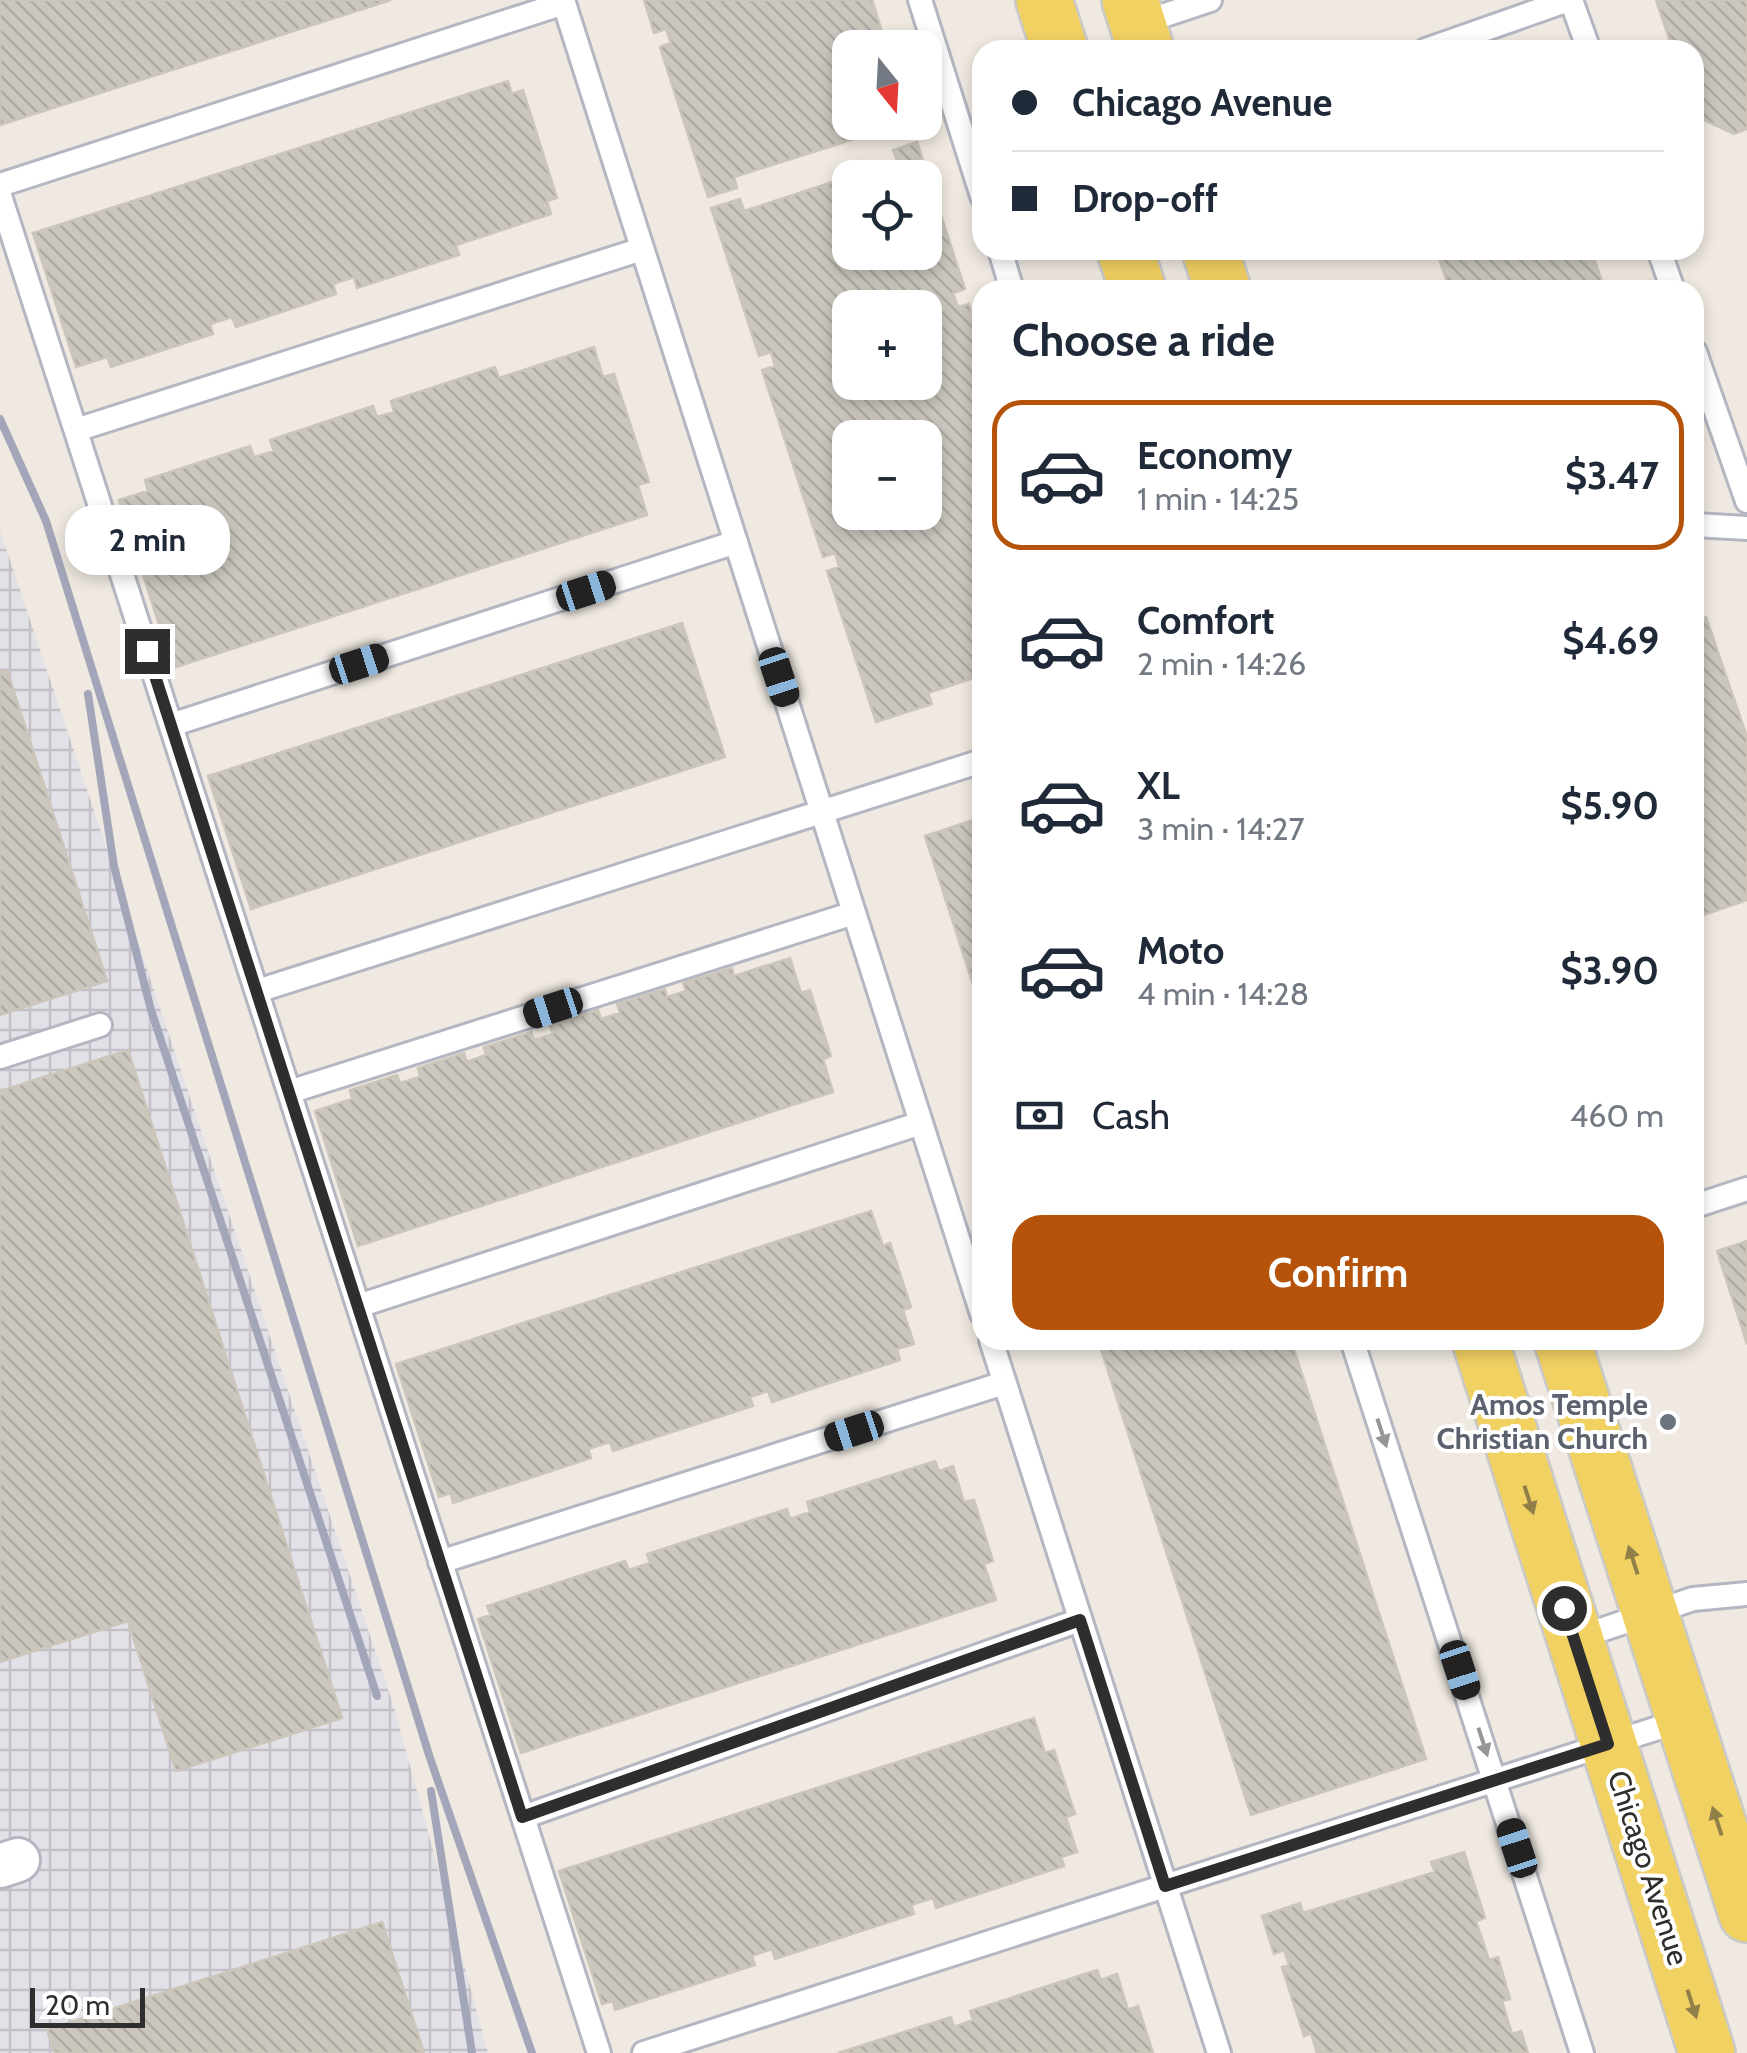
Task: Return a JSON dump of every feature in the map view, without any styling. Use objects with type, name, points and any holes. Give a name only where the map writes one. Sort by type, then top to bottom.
[{"type":"main road","points":[[1044,0],[1057,40]]},
{"type":"main road","name":"Chicago Avenue","points":[[1483,1350],[1708,2053]]},
{"type":"main road","points":[[1565,1350],[1747,1914]]},
{"type":"lane","points":[[920,0],[972,164]]},
{"type":"lane","points":[[1138,25],[1210,0]]},
{"type":"lane","points":[[1455,40],[1570,0],[1585,40]]},
{"type":"lane","points":[[0,185],[563,2],[972,1282]]},
{"type":"lane","points":[[0,196],[599,2053]]},
{"type":"lane","points":[[76,430],[642,248]]},
{"type":"lane","points":[[1704,378],[1747,501]]},
{"type":"lane","points":[[1704,526],[1747,528]]},
{"type":"lane","points":[[171,725],[736,542]]},
{"type":"lane","points":[[257,991],[972,765]]},
{"type":"lane","points":[[289,1092],[854,913]]},
{"type":"lane","points":[[0,1056],[100,1025]]},
{"type":"lane","points":[[358,1306],[922,1122]]},
{"type":"lane","points":[[1704,1203],[1747,1189]]},
{"type":"lane","points":[[994,1350],[1218,2053]]},
{"type":"lane","points":[[1355,1350],[1582,2053]]},
{"type":"lane","points":[[440,1562],[1004,1383]]},
{"type":"lane","points":[[1574,1639],[1693,1600],[1747,1594]]},
{"type":"lane","points":[[522,1817],[1080,1620]]},
{"type":"lane","points":[[644,2053],[1684,1720]]},
{"type":"shaded area","points":[[0,530],[394,1707],[488,2053],[0,2053]]},
{"type":"building","points":[[0,0],[391,0],[0,125]]},
{"type":"building","points":[[644,0],[872,0],[881,30],[832,30],[832,140],[851,140],[734,177],[737,188],[708,197],[660,47],[671,43],[666,29],[654,33]]},
{"type":"building","points":[[1656,0],[1747,0],[1747,129],[1734,134],[1704,120],[1704,40],[1670,40]]},
{"type":"building","points":[[508,81],[512,94],[523,90],[557,198],[547,201],[551,214],[456,245],[459,255],[357,288],[354,277],[333,284],[336,294],[236,327],[232,317],[210,324],[213,334],[111,367],[107,357],[76,367],[33,233]]},
{"type":"building","points":[[917,142],[923,160],[897,160],[893,150]]},
{"type":"building","points":[[832,182],[832,270],[942,270],[942,219],[965,289],[953,293],[958,307],[969,304],[972,313],[972,678],[928,693],[932,704],[876,722],[827,571],[839,567],[835,553],[823,557],[762,370],[775,366],[771,352],[759,356],[711,208],[740,199],[744,211]]},
{"type":"building","points":[[1440,260],[1594,260],[1602,280],[1446,280]]},
{"type":"building","points":[[594,347],[603,377],[614,374],[649,482],[638,485],[647,515],[173,668],[119,500],[148,491],[145,480],[250,446],[254,457],[274,451],[270,440],[373,406],[377,417],[394,412],[391,401],[495,367],[499,378]]},
{"type":"building","points":[[1704,618],[1747,737],[1747,900],[1704,915]]},
{"type":"building","points":[[682,623],[725,757],[251,909],[208,776]]},
{"type":"building","points":[[7,670],[107,981],[0,1015],[0,672]]},
{"type":"building","points":[[972,820],[972,981],[925,836]]},
{"type":"building","points":[[790,958],[801,993],[810,990],[831,1056],[823,1059],[833,1092],[358,1246],[315,1111],[352,1099],[350,1090],[397,1075],[400,1083],[420,1077],[418,1068],[464,1053],[467,1062],[486,1055],[484,1047],[531,1032],[534,1040],[553,1034],[550,1026],[598,1010],[601,1019],[620,1013],[617,1004],[665,989],[667,997],[686,991],[683,983],[732,968],[734,976]]},
{"type":"building","points":[[128,1050],[342,1718],[176,1771],[128,1621],[0,1662],[0,1091]]},
{"type":"building","points":[[871,1211],[883,1246],[890,1243],[911,1307],[903,1310],[914,1344],[897,1349],[900,1360],[772,1402],[768,1391],[750,1397],[753,1406],[613,1451],[610,1442],[588,1449],[591,1458],[453,1503],[451,1493],[439,1497],[396,1364]]},
{"type":"building","points":[[1747,1241],[1747,1344],[1717,1251]]},
{"type":"building","points":[[1101,1350],[1294,1350],[1426,1759],[1251,1815]]},
{"type":"building","points":[[935,1461],[939,1471],[953,1466],[964,1502],[974,1500],[993,1561],[984,1564],[996,1600],[521,1753],[478,1619],[491,1615],[487,1606],[625,1561],[629,1570],[650,1563],[647,1554],[787,1509],[790,1519],[810,1512],[807,1502]]},
{"type":"building","points":[[1034,1718],[1045,1753],[1054,1750],[1075,1814],[1066,1817],[1077,1852],[1061,1857],[1064,1866],[936,1908],[933,1898],[911,1905],[914,1914],[775,1959],[772,1949],[752,1956],[755,1965],[615,2010],[613,2001],[602,2004],[559,1871]]},
{"type":"building","points":[[1464,1852],[1485,1918],[1476,1921],[1489,1960],[1498,1957],[1510,1999],[1502,2001],[1512,2034],[1521,2031],[1528,2053],[1317,2053],[1311,2033],[1304,2036],[1282,1967],[1289,1965],[1284,1950],[1274,1954],[1262,1916],[1300,1903],[1303,1913],[1435,1872],[1431,1862]]},
{"type":"building","points":[[382,1922],[424,2053],[55,2053],[47,2030]]},
{"type":"building","points":[[1097,1970],[1101,1980],[1117,1974],[1128,2010],[1138,2006],[1153,2053],[838,2053],[951,2017],[954,2027],[973,2020],[970,2011]]},
{"type":"railway","points":[[0,419],[46,521],[430,1758],[532,2053]]},
{"type":"railway","points":[[88,694],[114,866],[151,1010],[377,1696]]},
{"type":"railway","points":[[431,1791],[472,2053]]},
{"type":"place","name":"Amos Temple Christian Church","points":[[1668,1422]]},
{"type":"route","points":[[147,651],[522,1817],[1080,1620],[1165,1886],[1608,1744],[1564,1608]]}]
